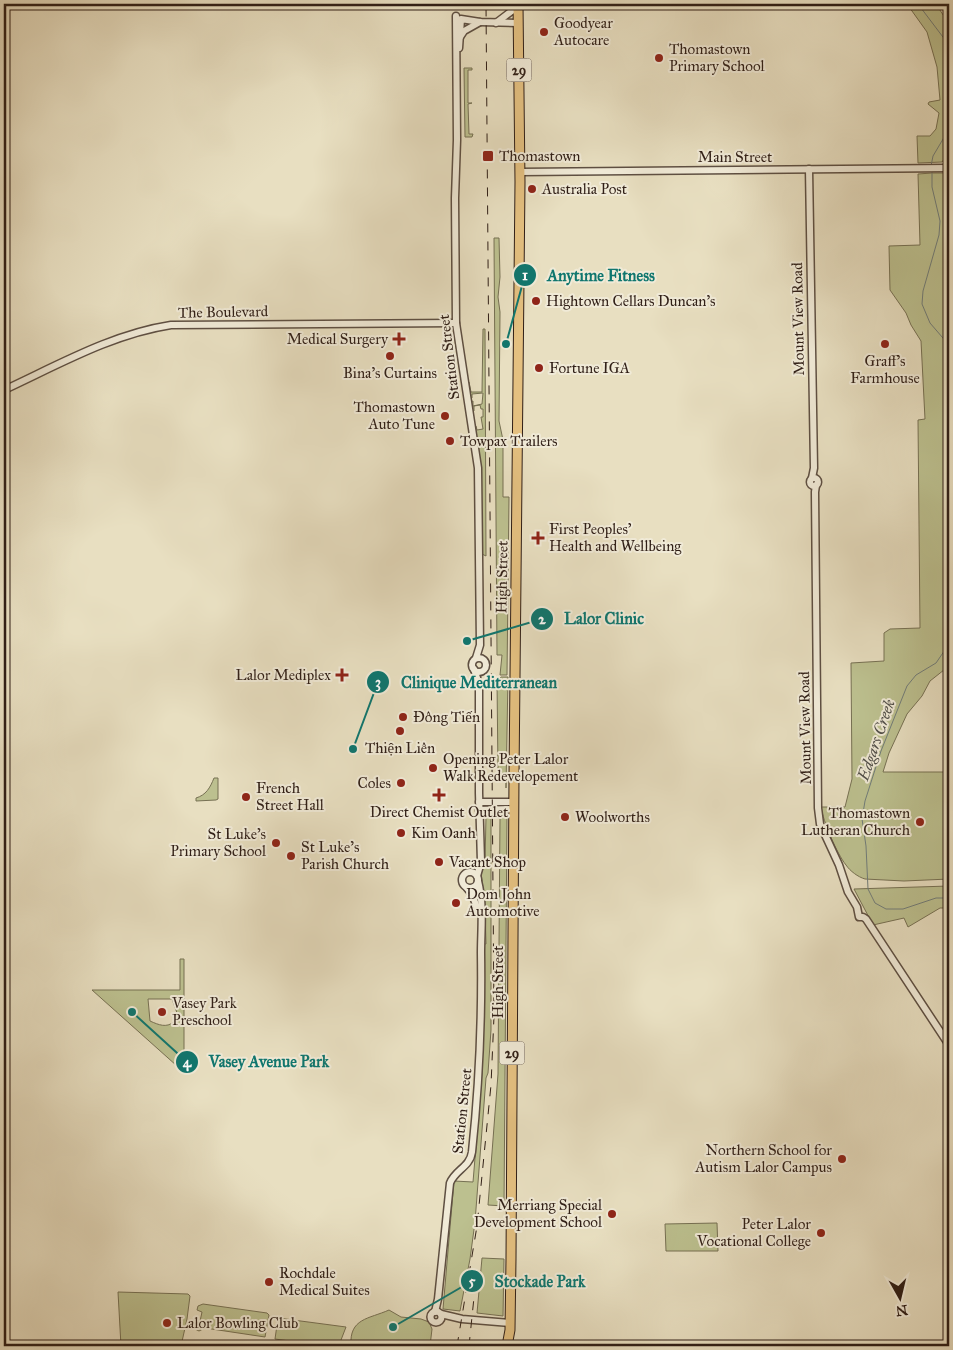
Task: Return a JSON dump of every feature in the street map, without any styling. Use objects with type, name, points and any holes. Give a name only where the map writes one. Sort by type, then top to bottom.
[{"type":"main road","name":"High Street","points":[[508,1346],[510,1326],[520,172],[518,4]]},
{"type":"main road","name":"High Street","points":[[510,1326],[512,1346]]},
{"type":"street","points":[[496,23],[518,4]]},
{"type":"street","points":[[459,17],[480,22],[518,23]]},
{"type":"street","name":"Station Street","points":[[457,66],[460,37],[459,17]]},
{"type":"street","name":"Station Street","points":[[459,17],[455,198],[456,323],[478,468],[480,645],[484,660]]},
{"type":"street","points":[[460,37],[464,31],[480,22]]},
{"type":"street","name":"Main Street","points":[[520,172],[949,168]]},
{"type":"street","name":"Mount View Road","points":[[808,169],[819,821],[839,864],[848,892],[858,907],[859,916],[866,919],[949,1045]]},
{"type":"street","name":"The Boulevard","points":[[4,390],[120,338],[141,331],[172,325],[456,323]]},
{"type":"street","name":"Station Street","points":[[476,658],[480,645]]},
{"type":"street","points":[[476,658],[484,660],[486,665],[483,670],[477,671],[474,669],[472,662],[476,658]]},
{"type":"street","name":"Station Street","points":[[474,669],[479,684]]},
{"type":"street","name":"Station Street","points":[[483,670],[479,684],[480,868],[478,879],[481,896],[482,975],[480,1063],[472,1157],[469,1163],[453,1177],[450,1183],[438,1299],[439,1315],[510,1326]]},
{"type":"street","points":[[479,806],[514,805]]},
{"type":"street","points":[[469,872],[474,873],[478,879],[475,886],[467,888],[462,883],[462,878],[465,873],[476,866],[480,856]]},
{"type":"street","name":"Station Street","points":[[467,888],[481,916]]},
{"type":"green space","points":[[907,4],[936,4],[949,24],[949,152],[942,162],[918,163],[917,136],[930,136],[936,129],[939,113],[928,104],[929,102],[940,100],[937,67],[927,32]]},
{"type":"green space","points":[[464,68],[472,68],[472,70],[468,70],[468,103],[472,103],[468,104],[469,134],[473,134],[472,137],[465,137]]},
{"type":"green space","points":[[949,173],[949,666],[930,681],[922,696],[907,714],[889,753],[883,772],[949,772],[949,879],[904,881],[865,879],[852,872],[842,860],[827,829],[821,807],[845,807],[852,779],[851,663],[884,661],[884,633],[890,629],[920,628],[918,420],[925,419],[921,341],[906,313],[890,290],[889,246],[920,245],[918,174]]},
{"type":"green space","points":[[494,238],[499,238],[499,421],[503,440],[503,497],[509,497],[507,675],[500,675],[502,655],[497,655]]},
{"type":"green space","points":[[483,329],[485,329],[486,556],[482,554],[474,426],[476,426],[477,430],[483,429],[481,417],[483,417],[483,409],[481,409],[480,405],[474,406],[474,411],[472,411],[470,402],[473,401],[473,406],[482,404],[483,393],[472,394],[472,398],[470,398],[467,382],[469,382],[471,392],[482,392]]},
{"type":"green space","points":[[501,677],[508,677],[506,788],[506,776],[498,772],[497,681]]},
{"type":"green space","points":[[214,778],[218,778],[218,799],[196,801],[196,798],[207,791]]},
{"type":"green space","points":[[500,816],[507,816],[504,1206],[488,1205],[498,1074]]},
{"type":"green space","points":[[486,817],[491,817],[491,1030],[475,1222],[460,1311],[443,1309],[454,1181],[473,1182],[482,1074],[484,944],[486,944],[485,908],[483,908],[481,875],[483,862],[485,861]]},
{"type":"green space","points":[[949,886],[949,908],[940,908],[908,927],[904,918],[873,925],[854,889]]},
{"type":"green space","points":[[180,959],[184,959],[184,1063],[177,1066],[92,990],[180,990]],"holes":[[[148,999],[172,999],[177,1013],[174,1022],[159,1025],[150,1021]]]},
{"type":"green space","points":[[717,1223],[718,1251],[666,1251],[665,1224]]},
{"type":"green space","points":[[482,1258],[504,1259],[503,1316],[477,1313]]},
{"type":"green space","name":"Lalor Bowling Club","points":[[118,1292],[188,1294],[190,1296],[187,1319],[181,1346],[121,1346]]},
{"type":"green space","points":[[203,1304],[267,1313],[269,1315],[265,1337],[205,1328],[199,1331],[195,1329],[199,1326],[202,1312],[197,1310],[198,1306]]},
{"type":"green space","points":[[389,1310],[401,1317],[421,1319],[429,1322],[432,1329],[430,1346],[351,1346],[353,1330],[357,1325],[368,1318]]},
{"type":"green space","points":[[278,1318],[346,1327],[341,1340],[341,1346],[275,1339]]},
{"type":"waterway","name":"Edgars Creek","points":[[918,4],[949,45]]},
{"type":"waterway","name":"Edgars Creek","points":[[931,166],[933,156],[949,129]]},
{"type":"waterway","name":"Edgars Creek","points":[[932,170],[932,187],[940,221],[939,235],[923,291],[922,304],[930,323],[949,345]]},
{"type":"waterway","name":"Edgars Creek","points":[[949,644],[936,663],[916,675],[907,686],[881,751],[865,801],[862,819],[866,846],[868,889],[875,903],[886,909],[903,909],[936,898],[949,898]]},
{"type":"railway","points":[[457,1346],[477,1226],[491,1085],[494,1016],[486,4]]},
{"type":"railway","points":[[469,1346],[476,1278]]},
{"type":"place","name":"Goodyear Autocare","points":[[544,32]]},
{"type":"place","name":"Thomastown Primary School","points":[[659,58]]},
{"type":"place","name":"Thomastown","points":[[488,156]]},
{"type":"place","name":"Australia Post","points":[[532,189]]},
{"type":"place","name":"Hightown Cellars Duncan's","points":[[536,301]]},
{"type":"place","name":"Medical Surgery","points":[[399,339]]},
{"type":"place","name":"Anytime Fitness","points":[[506,344]]},
{"type":"place","name":"Graff's Farmhouse","points":[[885,344]]},
{"type":"place","name":"Bina's Curtains","points":[[390,356]]},
{"type":"place","name":"Fortune IGA","points":[[539,368]]},
{"type":"place","name":"Thomastown Auto Tune","points":[[445,416]]},
{"type":"place","name":"Towpax Trailers","points":[[450,441]]},
{"type":"place","name":"First Peoples' Health and Wellbeing","points":[[538,538]]},
{"type":"place","name":"Lalor Clinic","points":[[467,641]]},
{"type":"place","name":"Lalor Mediplex","points":[[342,675]]},
{"type":"place","name":"Đông Tiến","points":[[403,717]]},
{"type":"place","name":"Thiện Liên","points":[[400,731]]},
{"type":"place","name":"Clinique Mediterranean","points":[[353,749]]},
{"type":"place","name":"Opening Peter Lalor Walk Redevelopement","points":[[433,768]]},
{"type":"place","name":"Coles","points":[[401,783]]},
{"type":"place","name":"Direct Chemist Outlet","points":[[439,795]]},
{"type":"place","name":"French Street Hall","points":[[246,797]]},
{"type":"place","name":"Woolworths","points":[[565,817]]},
{"type":"place","name":"Thomastown Lutheran Church","points":[[920,822]]},
{"type":"place","name":"Kim Oanh","points":[[401,833]]},
{"type":"place","name":"St Luke's Primary School","points":[[276,843]]},
{"type":"place","name":"St Luke's Parish Church","points":[[291,856]]},
{"type":"place","name":"Vacant Shop","points":[[439,862]]},
{"type":"place","name":"Dom John Automotive","points":[[456,903]]},
{"type":"place","name":"Vasey Avenue Park","points":[[132,1012]]},
{"type":"place","name":"Vasey Park Preschool","points":[[162,1012]]},
{"type":"place","name":"Northern School for Autism Lalor Campus","points":[[842,1159]]},
{"type":"place","name":"Merriang Special Development School","points":[[612,1214]]},
{"type":"place","name":"Peter Lalor Vocational College","points":[[821,1233]]},
{"type":"place","name":"Rochdale Medical Suites","points":[[269,1282]]},
{"type":"place","name":"Lalor Bowling Club","points":[[167,1323]]},
{"type":"place","name":"Stockade Park","points":[[393,1327]]}]
